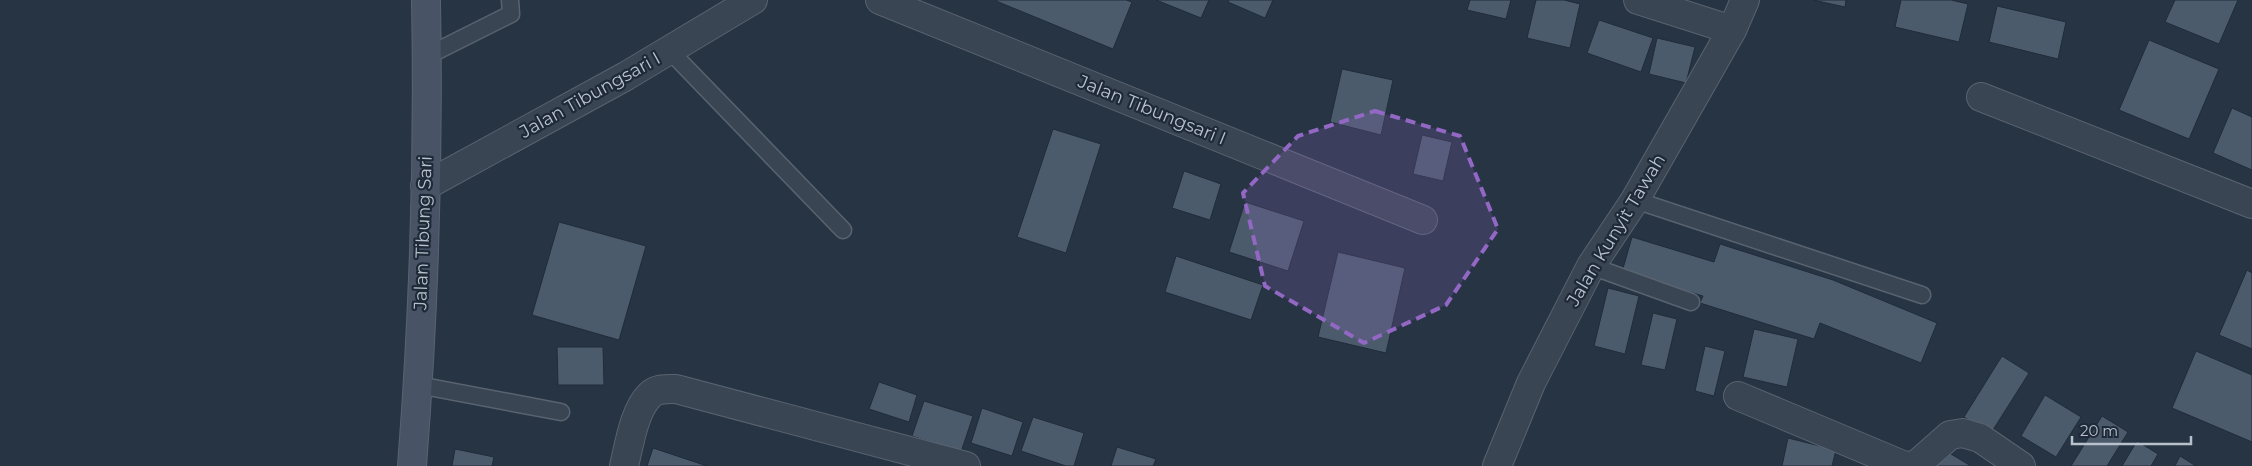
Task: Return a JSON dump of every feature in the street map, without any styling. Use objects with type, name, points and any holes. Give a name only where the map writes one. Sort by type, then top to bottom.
[{"type":"street","name":"Jalan Tibung Sari","points":[[412,466],[418,385],[425,186],[426,0]]},
{"type":"street","name":"Jalan Tibungsari I","points":[[425,186],[626,76],[753,0]]},
{"type":"street","name":"Jalan Tibungsari I","points":[[880,0],[1423,220]]},
{"type":"street","points":[[1638,0],[1732,30]]},
{"type":"street","name":"Jalan Kunyit Tawah","points":[[1497,466],[1531,383],[1591,266],[1635,200],[1732,30],[1745,0]]},
{"type":"street","points":[[1981,97],[2252,204]]},
{"type":"street","points":[[624,466],[636,417],[650,395],[662,389],[676,389],[966,466]]},
{"type":"street","points":[[1738,396],[1905,466],[1916,465],[1950,435],[1963,433],[1980,438],[2021,466]]},
{"type":"lane","points":[[427,56],[511,14],[510,0]]},
{"type":"lane","points":[[669,50],[843,230]]},
{"type":"lane","points":[[1635,200],[1922,295]]},
{"type":"lane","points":[[1591,266],[1691,302]]},
{"type":"lane","points":[[418,385],[561,412]]},
{"type":"highlighted area","points":[[1375,111],[1460,136],[1498,229],[1446,305],[1364,343],[1265,286],[1243,193],[1298,136]]},
{"type":"building","points":[[997,0],[1126,0],[1132,2],[1113,49]]},
{"type":"building","points":[[1156,0],[1209,0],[1201,18]]},
{"type":"building","points":[[1229,0],[1273,0],[1265,18],[1228,2]]},
{"type":"building","points":[[1470,0],[1511,0],[1506,19],[1467,10]]},
{"type":"building","points":[[1536,0],[1564,0],[1580,4],[1570,48],[1527,38]]},
{"type":"building","points":[[1813,0],[1846,0],[1845,7]]},
{"type":"building","points":[[1901,0],[1951,0],[1968,4],[1959,42],[1895,27]]},
{"type":"building","points":[[2175,0],[2238,0],[2219,44],[2165,22]]},
{"type":"building","points":[[1997,6],[2066,22],[2058,59],[1989,42]]},
{"type":"building","points":[[1599,20],[1653,38],[1641,72],[1587,53]]},
{"type":"building","points":[[1657,38],[1695,47],[1686,83],[1649,74]]},
{"type":"building","points":[[2149,40],[2219,69],[2189,139],[2119,110]]},
{"type":"building","points":[[1342,69],[1393,80],[1381,135],[1330,122]]},
{"type":"building","points":[[2232,108],[2252,117],[2252,170],[2213,153]]},
{"type":"building","points":[[1053,129],[1101,144],[1066,253],[1017,237]]},
{"type":"building","points":[[1422,135],[1452,142],[1443,181],[1413,174]]},
{"type":"building","points":[[1184,171],[1221,184],[1210,220],[1172,208]]},
{"type":"building","points":[[1245,202],[1304,221],[1288,271],[1229,252]]},
{"type":"building","points":[[559,222],[646,246],[619,340],[532,315]]},
{"type":"building","points":[[1632,237],[1714,262],[1720,244],[1833,280],[1937,323],[1921,363],[1820,323],[1814,339],[1700,303],[1703,296],[1622,272]]},
{"type":"building","points":[[1338,252],[1405,268],[1386,353],[1318,337]]},
{"type":"building","points":[[1176,256],[1263,285],[1251,320],[1165,292]]},
{"type":"building","points":[[2247,270],[2252,273],[2252,349],[2219,335]]},
{"type":"building","points":[[1608,288],[1639,296],[1625,354],[1594,346]]},
{"type":"building","points":[[1653,313],[1677,319],[1665,370],[1641,365]]},
{"type":"building","points":[[1754,329],[1798,339],[1787,387],[1743,377]]},
{"type":"building","points":[[1705,346],[1725,351],[1714,396],[1695,391]]},
{"type":"building","points":[[557,347],[603,347],[604,385],[558,385]]},
{"type":"building","points":[[2196,351],[2252,375],[2252,442],[2172,408]]},
{"type":"building","points":[[2002,356],[2029,373],[1991,433],[1964,417]]},
{"type":"building","points":[[879,382],[917,395],[909,422],[869,409]]},
{"type":"building","points":[[2045,395],[2081,417],[2056,457],[2021,436]]},
{"type":"building","points":[[924,401],[973,416],[961,452],[912,436]]},
{"type":"building","points":[[982,408],[1023,422],[1012,456],[971,443]]},
{"type":"building","points":[[2102,416],[2128,432],[2107,466],[2071,466]]},
{"type":"building","points":[[1033,417],[1084,433],[1074,466],[1066,466],[1021,451]]},
{"type":"building","points":[[1788,438],[1836,450],[1832,466],[1782,466]]},
{"type":"building","points":[[2137,441],[2158,454],[2151,466],[2122,466]]},
{"type":"building","points":[[1117,447],[1156,459],[1153,466],[1111,466]]},
{"type":"building","points":[[653,448],[707,466],[647,466]]},
{"type":"building","points":[[455,449],[494,457],[492,466],[452,466]]},
{"type":"building","points":[[1946,451],[1971,466],[1937,466]]},
{"type":"building","points":[[2180,456],[2196,466],[2175,466]]}]
